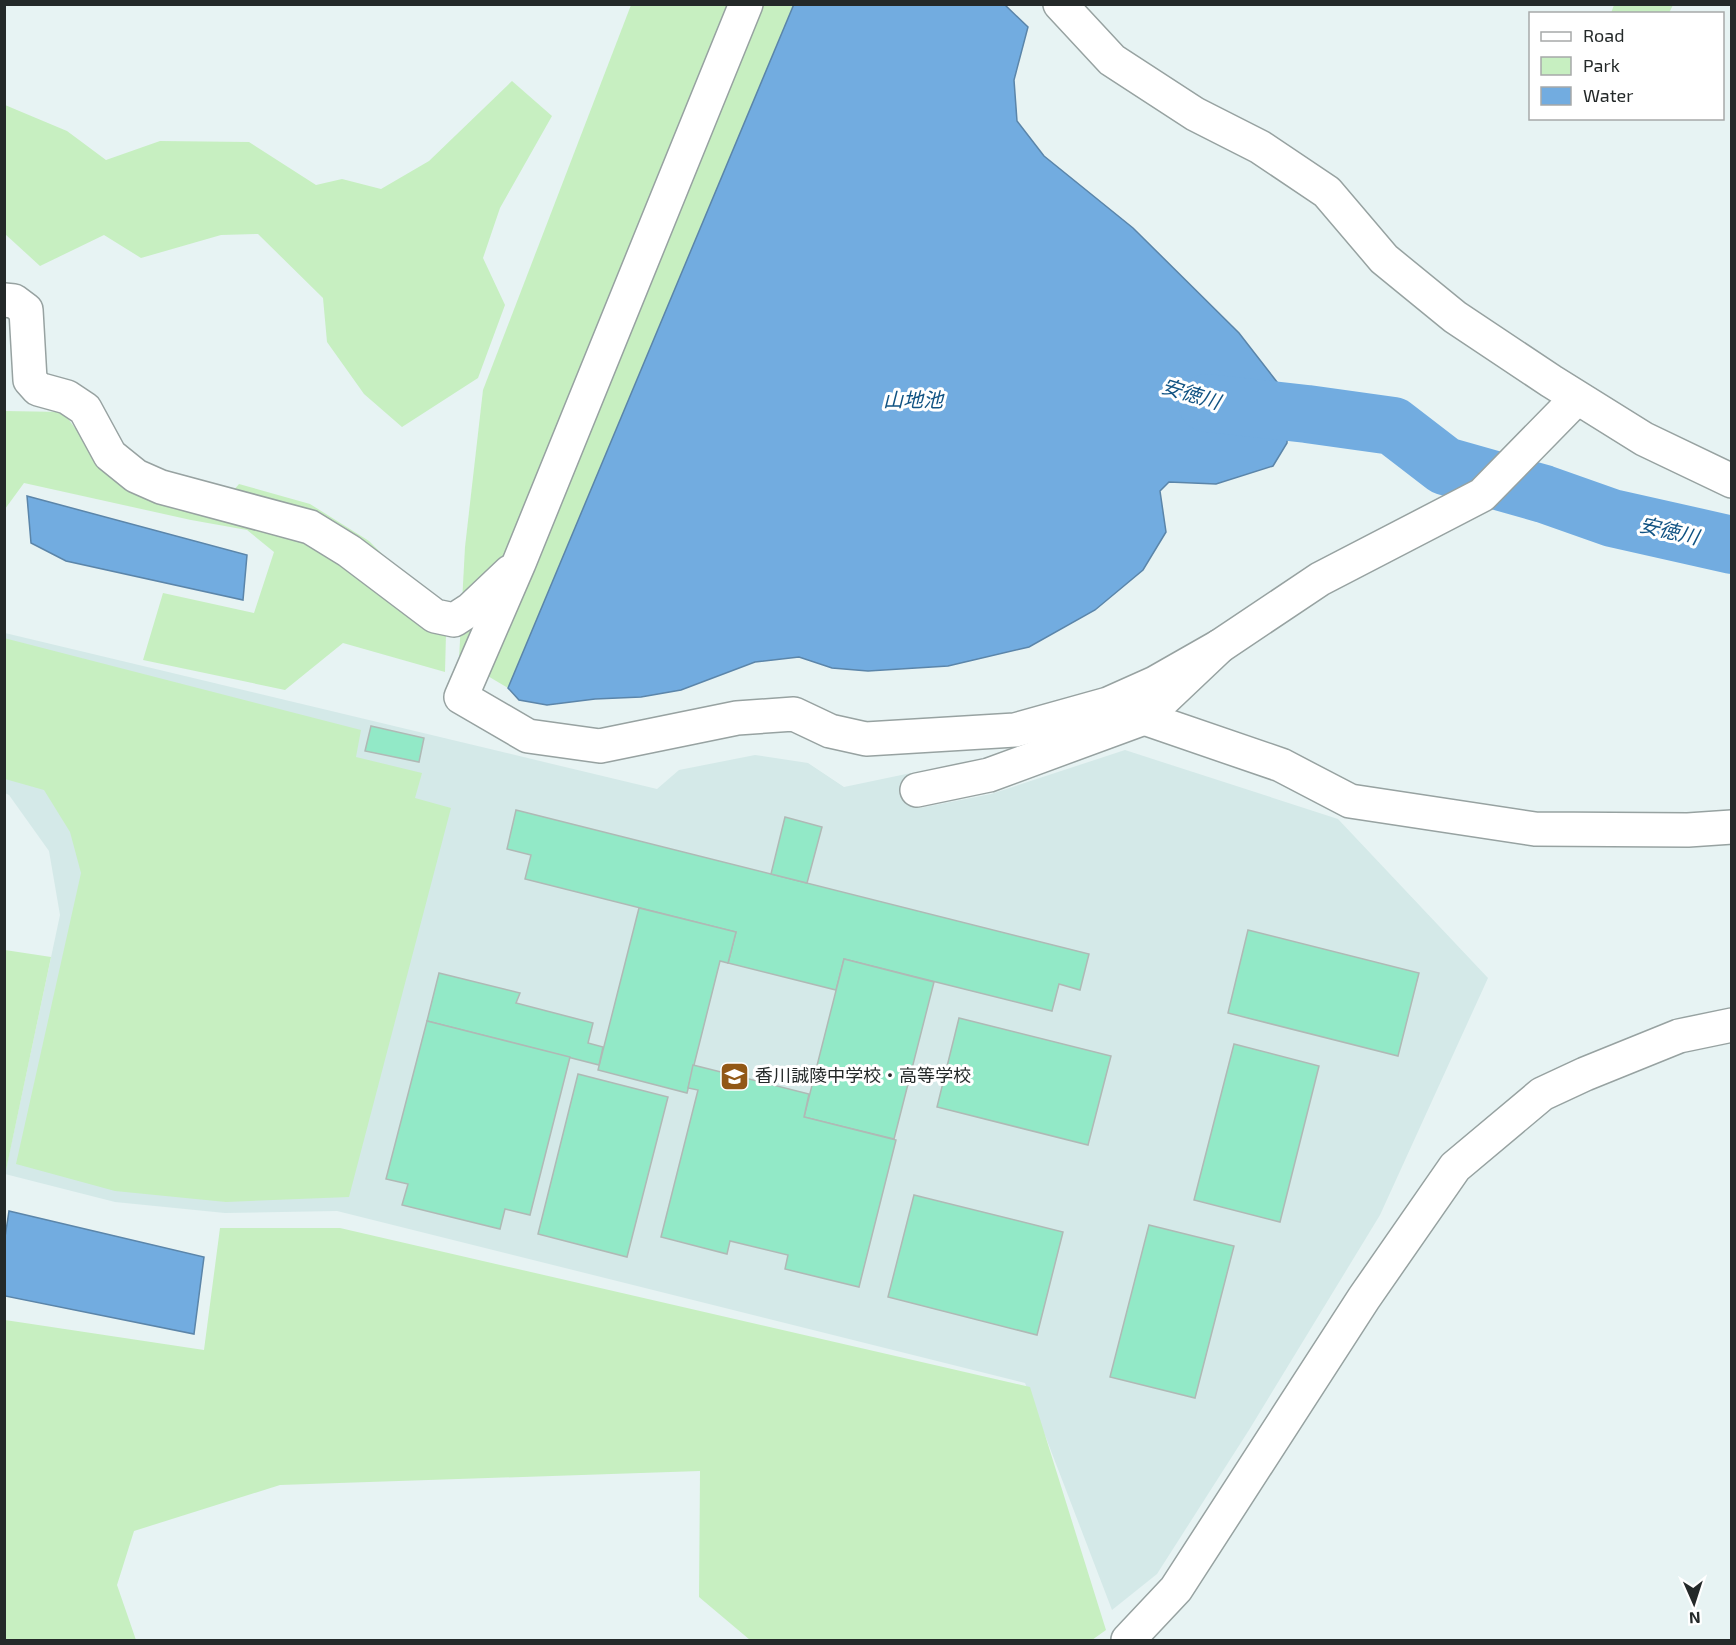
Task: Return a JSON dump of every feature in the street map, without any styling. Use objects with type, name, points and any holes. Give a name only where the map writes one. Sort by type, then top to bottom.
[{"type":"street","points":[[746,4],[519,563],[461,697],[528,735],[600,746],[737,718],[794,714],[830,730],[866,739],[1015,729],[1108,704],[1155,683],[1220,646],[1320,579],[1482,495],[1577,398]]},
{"type":"street","points":[[1060,4],[1112,60],[1195,114],[1260,147],[1327,192],[1384,259],[1455,317],[1577,398],[1644,439],[1731,481]]},
{"type":"street","points":[[4,300],[14,300],[26,310],[30,380],[38,389],[67,398],[85,408],[110,455],[136,476],[161,488],[310,527],[349,551],[435,616],[454,620],[471,609],[519,563]]},
{"type":"street","points":[[917,790],[989,775],[1144,718],[1220,646]]},
{"type":"street","points":[[1144,718],[1281,765],[1350,801],[1535,829],[1688,830],[1731,827]]},
{"type":"street","points":[[1128,1641],[1176,1589],[1364,1298],[1455,1167],[1542,1094],[1678,1036],[1731,1026]]},
{"type":"shaded area","name":"香川誠陵中学校・高等学校","points":[[5,633],[657,789],[679,770],[755,755],[808,763],[844,787],[911,773],[920,808],[991,794],[1125,750],[1338,819],[1488,978],[1380,1215],[1249,1430],[1157,1574],[1112,1610],[1025,1383],[337,1211],[225,1213],[115,1202],[5,1174],[60,915],[49,851],[9,795],[5,793]]},
{"type":"green space","points":[[1614,4],[1673,5],[1670,12],[1611,12]]},
{"type":"green space","points":[[631,5],[806,5],[508,688],[459,659],[465,547],[483,390]]},
{"type":"green space","points":[[512,81],[552,116],[500,208],[483,258],[505,305],[478,378],[402,427],[364,394],[327,342],[323,298],[258,234],[221,235],[141,258],[104,235],[40,266],[5,234],[5,105],[67,131],[106,160],[160,141],[249,142],[316,185],[342,179],[381,189],[429,161]]},
{"type":"green space","points":[[5,411],[63,412],[90,448],[214,514],[239,484],[310,504],[369,541],[404,576],[446,634],[445,672],[343,643],[285,690],[143,660],[163,593],[254,613],[274,552],[247,530],[24,483],[5,509]]},
{"type":"green space","points":[[4,638],[361,730],[356,757],[422,773],[415,798],[451,808],[349,1197],[226,1202],[115,1191],[16,1164],[81,873],[70,832],[44,790],[5,779]]},
{"type":"green space","points":[[4,950],[51,957],[5,1175]]},
{"type":"green space","points":[[220,1228],[340,1228],[1030,1387],[1106,1630],[1092,1640],[750,1640],[699,1597],[700,1471],[280,1485],[134,1531],[117,1585],[136,1640],[5,1640],[5,1320],[204,1350]]},
{"type":"water","name":"山地池","points":[[794,4],[1005,5],[1028,27],[1014,80],[1017,121],[1044,156],[1133,228],[1239,333],[1277,382],[1288,407],[1287,443],[1273,466],[1216,484],[1169,482],[1160,491],[1166,532],[1143,570],[1095,610],[1029,647],[948,666],[868,671],[832,668],[799,657],[755,662],[681,690],[641,697],[595,699],[547,705],[519,700],[508,688]]},
{"type":"water","points":[[27,496],[247,555],[243,600],[66,561],[31,543]]},
{"type":"water","points":[[9,1211],[204,1257],[194,1334],[5,1296],[5,1237]]},
{"type":"building","points":[[371,726],[424,738],[419,762],[365,751]]},
{"type":"building","points":[[516,810],[1089,954],[1080,990],[1059,984],[1052,1011],[844,959],[836,990],[728,963],[736,932],[525,879],[531,855],[507,849]]},
{"type":"building","points":[[785,817],[822,827],[807,883],[771,874]]},
{"type":"building","points":[[639,908],[736,932],[728,963],[720,961],[687,1093],[598,1070]]},
{"type":"building","points":[[1248,930],[1419,973],[1398,1056],[1228,1013]]},
{"type":"building","points":[[844,959],[934,982],[894,1139],[804,1117]]},
{"type":"building","points":[[439,973],[520,993],[516,1003],[593,1023],[588,1043],[603,1047],[599,1065],[427,1021]]},
{"type":"building","points":[[959,1018],[1111,1056],[1088,1145],[937,1107]]},
{"type":"building","points":[[427,1021],[570,1057],[530,1215],[505,1209],[500,1229],[402,1205],[408,1184],[386,1179]]},
{"type":"building","points":[[1234,1044],[1319,1066],[1280,1222],[1194,1200]]},
{"type":"building","points":[[693,1065],[809,1094],[804,1117],[896,1140],[859,1287],[785,1269],[788,1255],[730,1241],[727,1254],[661,1237],[698,1090],[688,1088]]},
{"type":"building","points":[[578,1074],[668,1097],[627,1257],[538,1234]]},
{"type":"building","points":[[914,1195],[1063,1232],[1037,1335],[888,1297]]},
{"type":"building","points":[[1149,1225],[1234,1246],[1195,1398],[1110,1377]]},
{"type":"waterway","name":"安徳川","points":[[1207,403],[1393,426],[1445,466],[1544,494],[1612,518],[1732,545]]},
{"type":"place","name":"香川誠陵中学校・高等学校","points":[[734,1076]]}]
